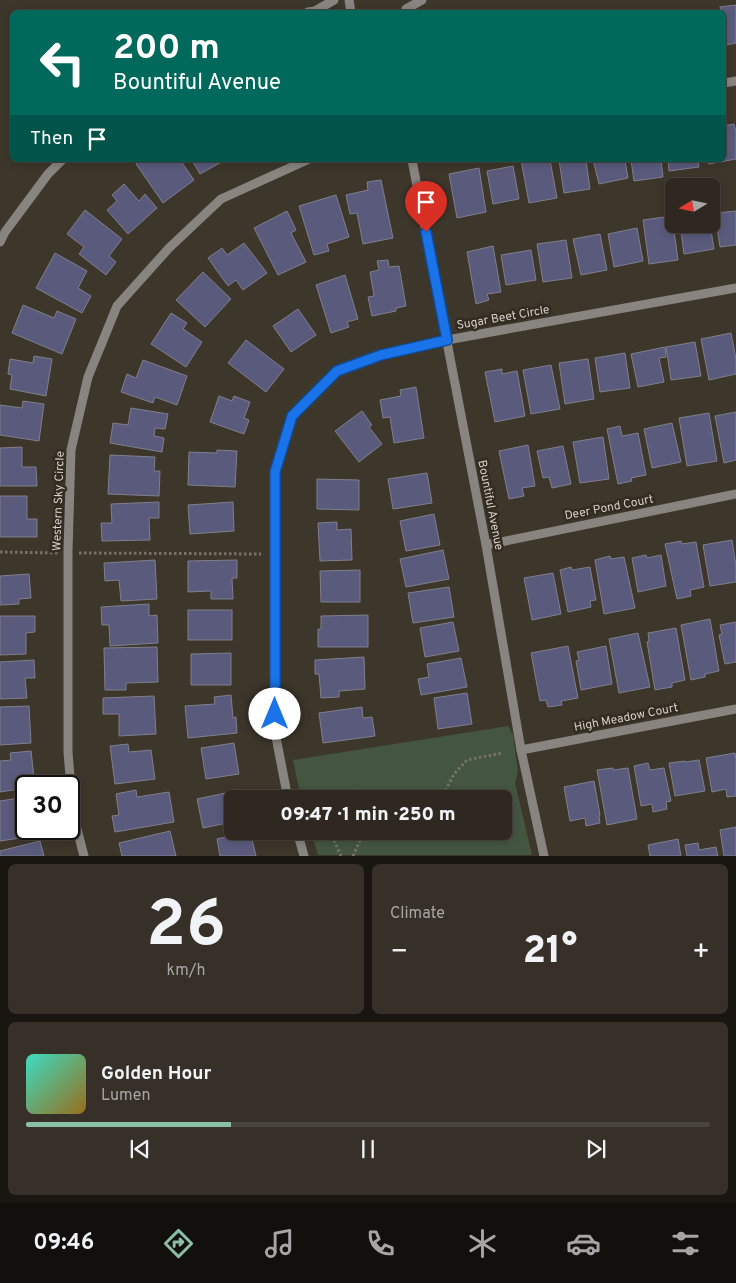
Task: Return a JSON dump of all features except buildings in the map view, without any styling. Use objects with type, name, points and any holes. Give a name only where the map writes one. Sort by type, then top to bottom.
[{"type":"street","points":[[316,10],[334,0]]},
{"type":"street","points":[[406,7],[422,0]]},
{"type":"street","points":[[0,242],[5,232],[48,174],[60,162]]},
{"type":"street","name":"Western Sky Circle","points":[[84,856],[73,814],[68,752],[68,551],[71,450],[88,377],[117,306],[169,248],[221,199],[303,162]]},
{"type":"street","name":"Bountiful Avenue","points":[[412,162],[486,545],[521,750],[544,856]]},
{"type":"street","name":"Sugar Beet Circle","points":[[286,790],[275,732],[275,472],[292,416],[337,371],[381,355],[447,340],[736,288]]},
{"type":"street","name":"Deer Pond Court","points":[[486,545],[736,494]]},
{"type":"street","name":"High Meadow Court","points":[[521,750],[736,709]]},
{"type":"street","points":[[300,840],[304,856]]},
{"type":"path","points":[[0,552],[62,553]]},
{"type":"path","points":[[78,553],[261,554]]},
{"type":"path","points":[[446,790],[454,774],[467,760],[502,753]]},
{"type":"path","points":[[334,840],[341,856]]},
{"type":"path","points":[[353,856],[360,840]]},
{"type":"green space","points":[[508,726],[513,735],[518,771],[515,783],[532,855],[318,855],[314,840],[512,840],[512,790],[299,790],[293,760]]},
{"type":"route","points":[[275,714],[275,472],[286,434],[292,416],[337,371],[381,355],[447,340],[426,232]]}]
